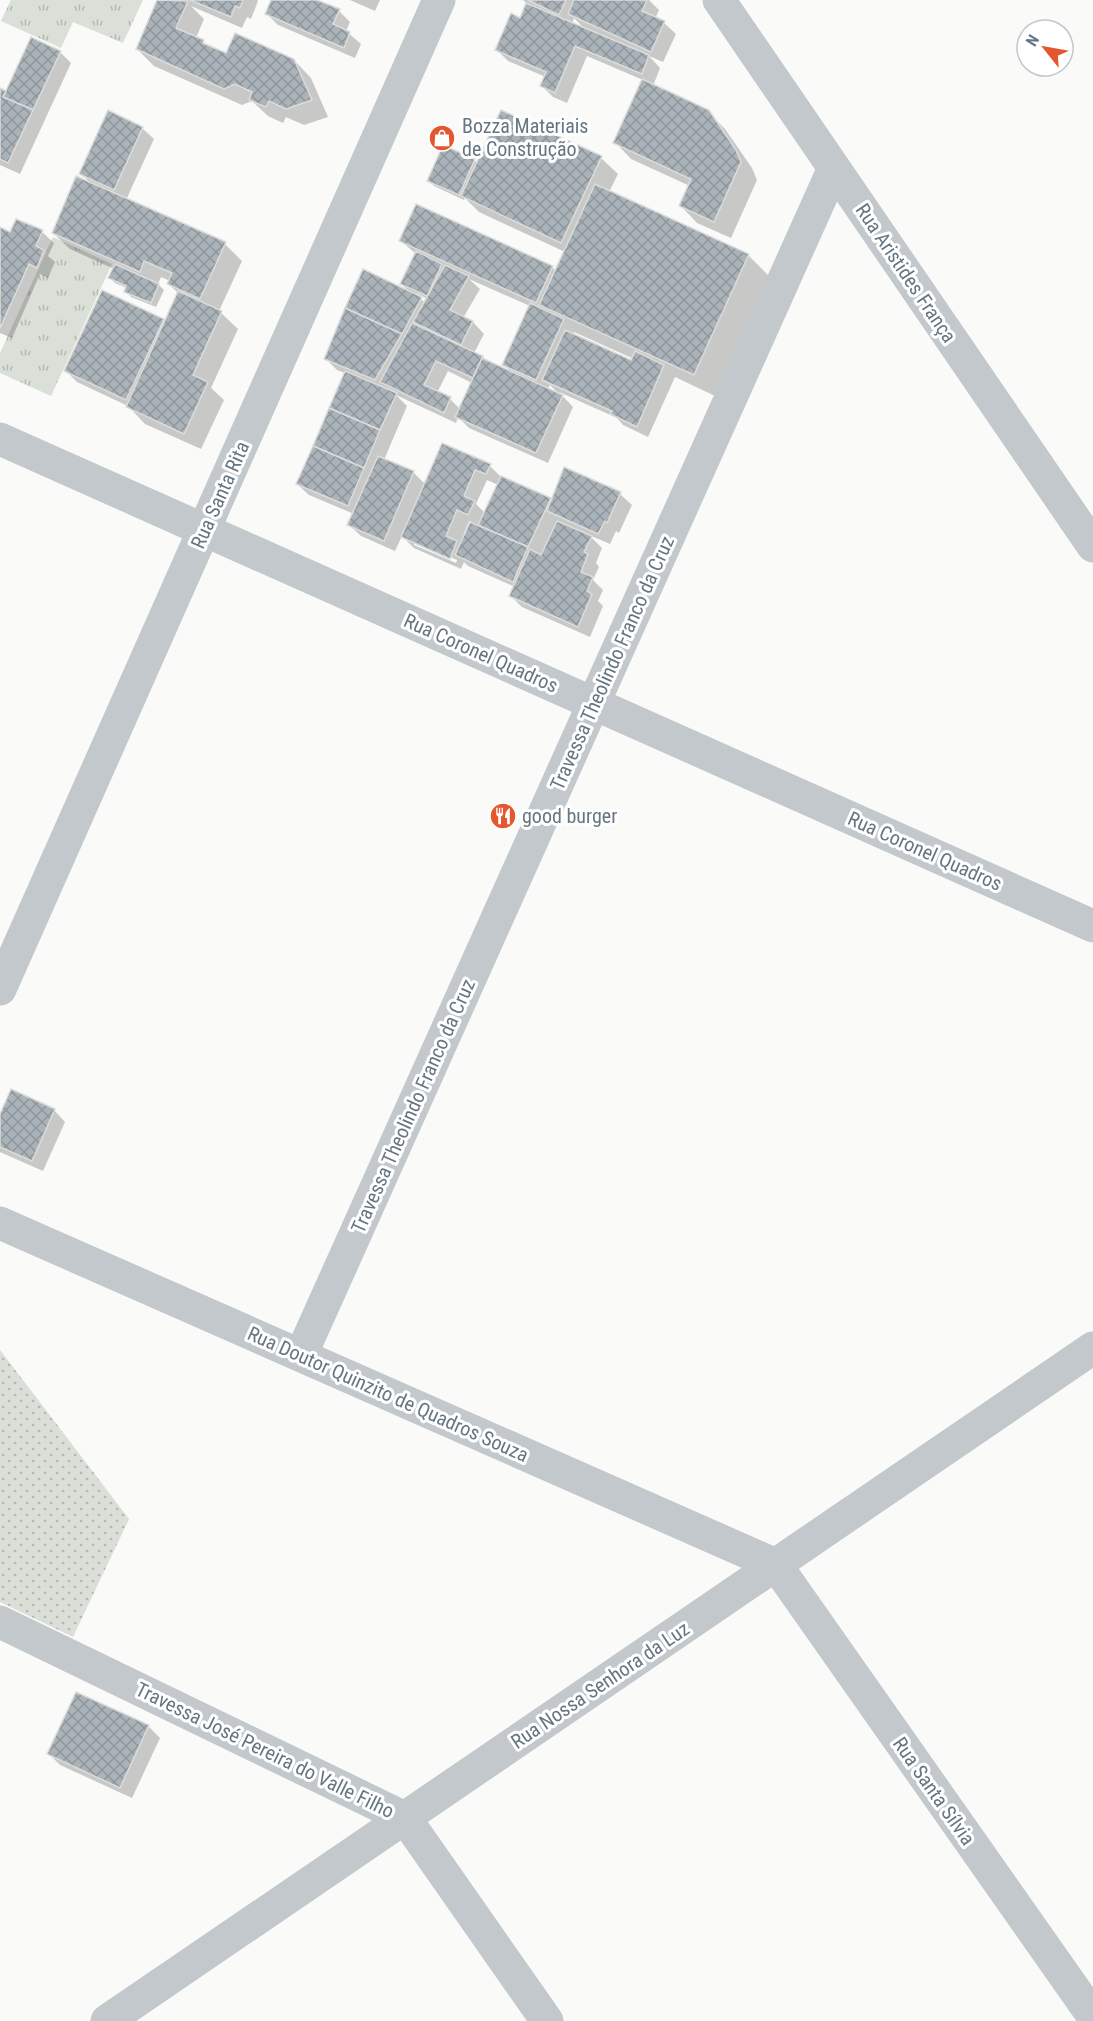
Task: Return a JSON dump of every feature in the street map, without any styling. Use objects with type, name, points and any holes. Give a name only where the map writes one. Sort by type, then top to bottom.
[{"type":"street","name":"Rua Santa Rita","points":[[0,989],[439,0]]},
{"type":"street","name":"Rua Aristides França","points":[[719,0],[1093,546]]},
{"type":"street","name":"Travessa Theolindo Franco da Cruz","points":[[301,1355],[834,168]]},
{"type":"street","name":"Rua Coronel Quadros","points":[[0,439],[1093,926]]},
{"type":"street","name":"Rua Doutor Quinzito de Quadros Souza","points":[[0,1223],[776,1565]]},
{"type":"street","name":"Rua Nossa Senhora da Luz","points":[[107,2021],[1093,1348]]},
{"type":"street","name":"Rua Santa Sílvia","points":[[776,1565],[1093,2016]]},
{"type":"street","name":"Travessa José Pereira do Valle Filho","points":[[0,1622],[405,1818],[547,2021]]},
{"type":"green space","points":[[11,0],[143,0],[123,43],[73,22],[61,48],[1,21]]},
{"type":"green space","points":[[53,237],[112,264],[51,396],[0,373],[0,353]]},
{"type":"green space","points":[[0,1350],[129,1519],[73,1637],[0,1602]]},
{"type":"building","points":[[157,0],[188,1],[176,28],[226,53],[235,33],[294,59],[312,100],[286,109],[269,101],[266,107],[249,100],[252,92],[235,84],[224,89],[136,49]]},
{"type":"building","points":[[190,0],[243,0],[240,8],[235,6],[231,17]]},
{"type":"building","points":[[271,0],[317,0],[340,9],[333,24],[350,32],[344,48],[265,14]]},
{"type":"building","points":[[528,0],[566,0],[559,15]]},
{"type":"building","points":[[574,0],[647,0],[642,11],[665,21],[651,52],[568,14]]},
{"type":"building","points":[[526,3],[649,55],[642,74],[575,46],[555,93],[540,86],[546,72],[495,50],[511,13],[520,18]]},
{"type":"building","points":[[31,37],[61,51],[33,110],[3,97]]},
{"type":"building","points":[[642,79],[709,110],[736,150],[741,162],[714,222],[679,206],[691,179],[613,143]]},
{"type":"building","points":[[0,88],[6,91],[3,97],[33,110],[8,163],[0,159]]},
{"type":"building","points":[[108,110],[143,127],[114,190],[79,174]]},
{"type":"building","points":[[501,110],[602,156],[561,243],[461,196]]},
{"type":"building","points":[[443,145],[475,159],[459,195],[427,181]]},
{"type":"building","points":[[76,176],[226,242],[200,299],[167,284],[172,273],[144,261],[140,272],[52,233]]},
{"type":"building","points":[[595,184],[749,254],[694,375],[539,305]]},
{"type":"building","points":[[416,204],[553,266],[536,303],[399,241]]},
{"type":"building","points":[[16,219],[43,230],[36,246],[44,250],[37,268],[29,264],[0,328],[0,227],[10,232]]},
{"type":"building","points":[[416,251],[442,264],[427,296],[400,284]]},
{"type":"building","points":[[115,264],[159,284],[151,303],[124,292],[126,286],[108,278]]},
{"type":"building","points":[[445,265],[469,276],[450,310],[473,321],[461,345],[413,322]]},
{"type":"building","points":[[363,269],[422,297],[402,334],[345,308]]},
{"type":"building","points":[[102,290],[164,319],[126,400],[64,371]]},
{"type":"building","points":[[178,291],[222,311],[193,375],[208,382],[184,434],[126,407]]},
{"type":"building","points":[[530,303],[564,319],[536,380],[502,365]]},
{"type":"building","points":[[345,308],[402,334],[375,380],[324,359]]},
{"type":"building","points":[[412,323],[483,356],[473,378],[436,361],[424,385],[451,397],[444,413],[380,382]]},
{"type":"building","points":[[565,330],[631,360],[635,351],[664,365],[637,427],[610,414],[612,411],[542,380]]},
{"type":"building","points":[[482,358],[563,395],[536,453],[455,417]]},
{"type":"building","points":[[345,371],[397,393],[380,430],[329,408]]},
{"type":"building","points":[[329,408],[380,430],[364,468],[313,446]]},
{"type":"building","points":[[442,443],[491,464],[486,474],[475,470],[464,496],[475,501],[468,515],[457,510],[446,536],[457,541],[450,559],[401,537]]},
{"type":"building","points":[[313,446],[364,468],[348,506],[296,484]]},
{"type":"building","points":[[378,456],[414,471],[384,541],[347,525]]},
{"type":"building","points":[[564,467],[621,492],[607,523],[605,521],[598,534],[547,511]]},
{"type":"building","points":[[501,476],[551,498],[528,547],[478,525]]},
{"type":"building","points":[[557,521],[592,536],[584,552],[588,554],[581,572],[593,577],[587,591],[592,594],[578,627],[509,596],[530,549],[541,555]]},
{"type":"building","points":[[470,522],[528,547],[513,582],[455,555]]},
{"type":"building","points":[[11,1089],[55,1109],[32,1161],[0,1147],[0,1114]]},
{"type":"building","points":[[76,1692],[149,1725],[120,1788],[47,1754]]},
{"type":"place","name":"Bozza Materiais de Construção","points":[[442,138]]},
{"type":"place","name":"good burger","points":[[503,816]]}]
